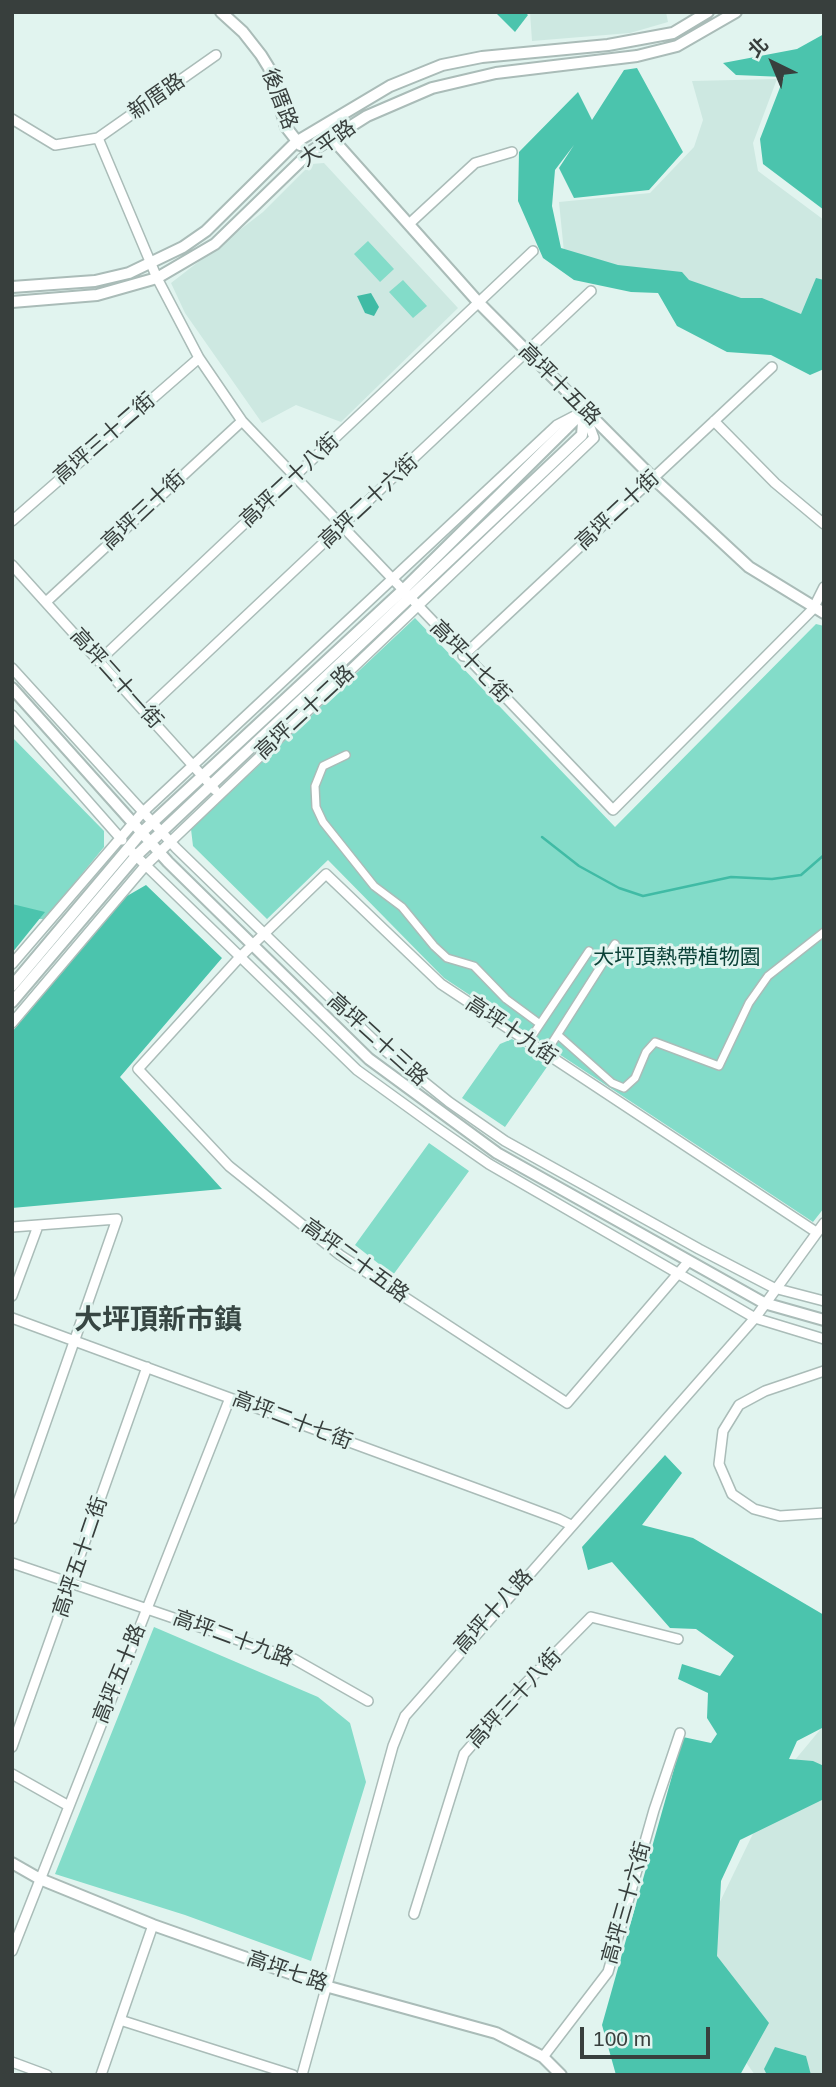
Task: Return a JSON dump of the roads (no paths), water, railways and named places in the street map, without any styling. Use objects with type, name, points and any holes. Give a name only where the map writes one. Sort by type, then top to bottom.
[{"type":"street","name":"後厝路","points":[[221,12],[243,32],[265,62],[286,127],[296,142],[310,152]]},
{"type":"street","name":"大平路","points":[[12,287],[95,281],[152,264],[206,231],[296,142],[390,86],[442,65],[482,57],[608,45],[673,33],[708,12]]},
{"type":"street","name":"大平路","points":[[12,302],[97,295],[158,278],[215,244],[310,152],[367,116],[432,88],[496,74],[637,56],[677,46],[736,12]]},
{"type":"street","name":"新厝路","points":[[12,119],[55,145],[98,138],[216,55]]},
{"type":"street","name":"高坪十五路","points":[[320,126],[478,303],[584,411],[749,567],[819,611]]},
{"type":"street","points":[[98,138],[152,264]]},
{"type":"street","points":[[409,224],[475,163],[512,152]]},
{"type":"street","name":"高坪二十八街","points":[[100,660],[533,251]]},
{"type":"street","name":"高坪十七街","points":[[152,264],[199,358],[242,421],[463,656],[613,810],[819,611],[824,587]]},
{"type":"street","name":"高坪二十六街","points":[[145,710],[342,528],[591,291]]},
{"type":"street","name":"高坪三十二街","points":[[12,521],[199,358]]},
{"type":"street","name":"高坪二十街","points":[[463,656],[772,367]]},
{"type":"street","name":"高坪二十二路","points":[[12,964],[142,813],[558,425],[584,411]]},
{"type":"street","name":"高坪二十二路","points":[[12,1023],[145,866],[169,842],[212,786],[410,599],[584,411]]},
{"type":"street","name":"高坪二十二路","points":[[12,986],[132,852],[150,843],[410,599],[594,438],[584,411]]},
{"type":"street","name":"高坪三十街","points":[[47,602],[242,421]]},
{"type":"street","points":[[715,421],[775,484],[824,524]]},
{"type":"street","name":"高坪二十一街","points":[[12,565],[212,786]]},
{"type":"street","name":"高坪二十三路","points":[[12,668],[169,842],[383,1048],[449,1102],[505,1141],[775,1288],[824,1301]]},
{"type":"street","name":"高坪二十三路","points":[[12,688],[150,843],[251,946],[369,1059],[497,1153],[764,1303],[824,1320]]},
{"type":"street","points":[[13,717],[38,696]]},
{"type":"street","name":"高坪二十三路","points":[[13,717],[145,866],[358,1070],[489,1164],[678,1275],[755,1318],[824,1339]]},
{"type":"street","points":[[346,755],[323,766],[315,786],[316,807],[323,822],[374,886],[402,907],[434,946],[447,958],[474,966],[486,975],[506,999],[540,1024]]},
{"type":"street","name":"高坪二十二路","points":[[12,1002],[132,852],[141,833],[152,823],[212,786]]},
{"type":"street","name":"高坪十九街","points":[[239,958],[326,874],[441,984],[816,1233]]},
{"type":"street","points":[[558,1035],[611,1083],[624,1088],[635,1078],[646,1052],[655,1042],[719,1066],[749,1003],[768,976],[824,932]]},
{"type":"street","points":[[545,1054],[615,944]]},
{"type":"street","points":[[528,1042],[589,951]]},
{"type":"street","name":"高坪二十五路","points":[[239,958],[138,1069],[229,1166],[340,1255],[567,1403],[688,1262]]},
{"type":"street","points":[[12,1227],[117,1219],[12,1519]]},
{"type":"street","name":"高坪十八路","points":[[302,2075],[329,1987],[393,1746],[405,1716],[570,1525],[755,1318],[824,1223]]},
{"type":"street","points":[[12,1296],[37,1226]]},
{"type":"street","name":"高坪二十七街","points":[[12,1318],[559,1518],[570,1525]]},
{"type":"street","name":"高坪五十二街","points":[[12,1746],[147,1367]]},
{"type":"street","points":[[824,1371],[765,1391],[739,1405],[723,1431],[719,1464],[732,1494],[754,1509],[780,1516],[824,1513]]},
{"type":"street","name":"高坪五十路","points":[[13,1947],[230,1398]]},
{"type":"street","name":"高坪二十九路","points":[[12,1563],[294,1659],[368,1701]]},
{"type":"street","name":"高坪三十八街","points":[[414,1914],[464,1754],[524,1685],[591,1617],[678,1639]]},
{"type":"street","name":"高坪三十六街","points":[[544,2057],[608,1972],[654,1810],[680,1733]]},
{"type":"street","points":[[12,1774],[68,1805]]},
{"type":"street","name":"高坪七路","points":[[12,1863],[40,1879],[153,1925],[329,1987],[496,2032],[544,2057],[561,2075]]},
{"type":"street","points":[[102,2075],[153,1925]]},
{"type":"street","points":[[120,2020],[293,2075]]},
{"type":"street","points":[[12,2062],[47,2075]]},
{"type":"waterway","points":[[542,837],[579,866],[619,888],[643,896],[731,877],[772,879],[801,875],[824,855]]},
{"type":"district","name":"大坪頂新市鎮","points":[[158,1321]]},
{"type":"park label","name":"大坪頂熱帶植物園","points":[[677,958]]}]
